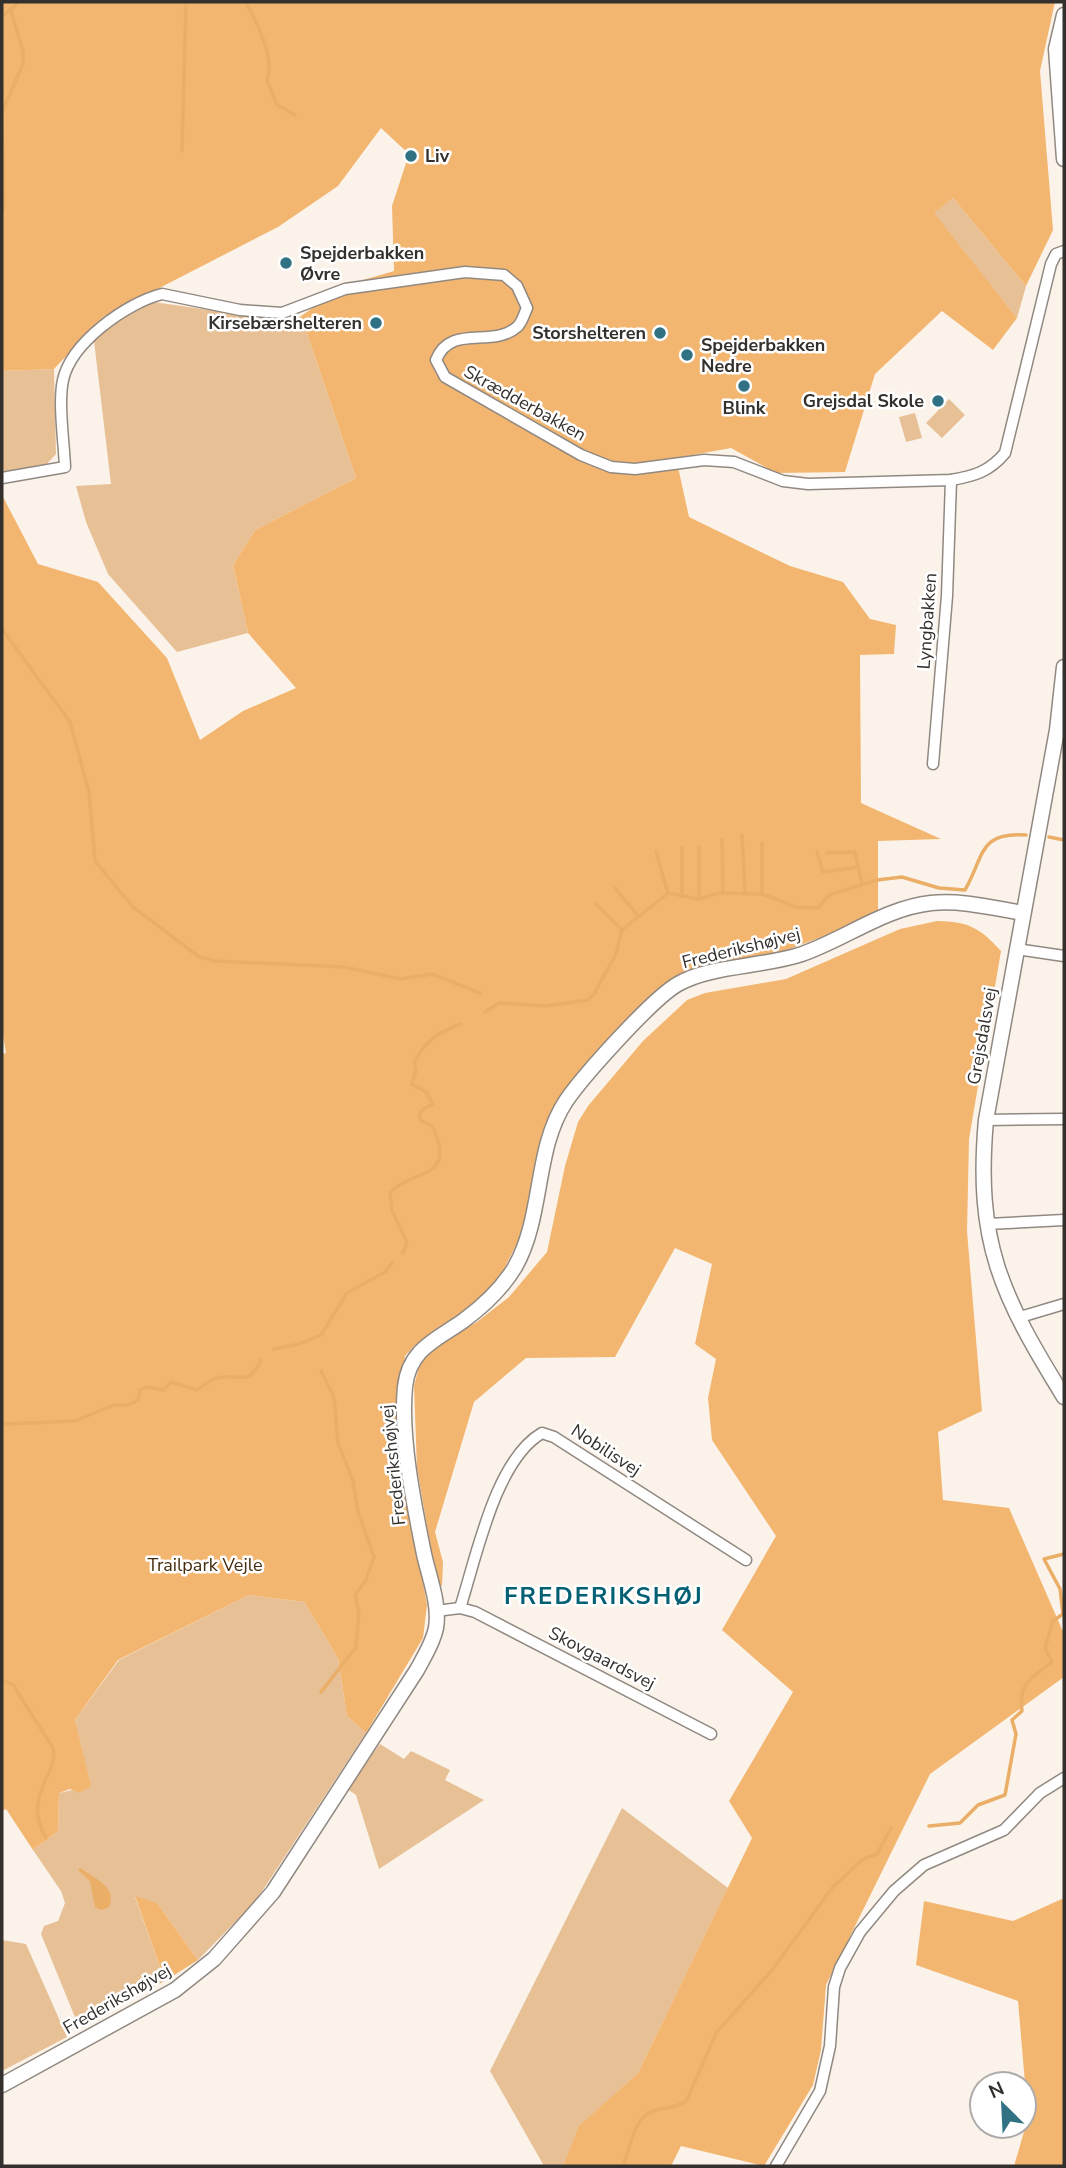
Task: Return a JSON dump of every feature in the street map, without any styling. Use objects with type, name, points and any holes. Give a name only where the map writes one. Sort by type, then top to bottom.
[{"type":"street","points":[[1064,15],[1056,59],[1064,159]]},
{"type":"street","name":"Skrædderbakken","points":[[2,478],[65,467],[62,382],[70,360],[112,318],[150,297],[162,294],[240,310],[282,313],[345,289],[465,272],[504,275],[517,286],[527,308],[519,327],[505,334],[456,339],[442,347],[436,360],[439,370],[444,377],[602,464],[622,469],[704,460],[734,462],[783,481],[808,484],[951,481],[992,468],[1004,453],[1051,264],[1056,254],[1064,251]]},
{"type":"street","name":"Lyngbakken","points":[[933,764],[947,596],[951,481]]},
{"type":"street","name":"Grejsdalsvej","points":[[1064,667],[1057,730],[986,1120],[982,1168],[992,1257],[1017,1318],[1064,1397]]},
{"type":"street","name":"Frederikshøjvej","points":[[2,2085],[175,1990],[214,1959],[274,1892],[416,1670],[430,1645],[436,1611],[407,1453],[405,1387],[410,1365],[418,1351],[431,1340],[463,1321],[490,1298],[514,1268],[529,1235],[554,1126],[566,1102],[583,1081],[657,1000],[679,983],[704,974],[802,954],[895,913],[929,903],[967,903],[1023,913]]},
{"type":"street","points":[[1016,949],[1064,956]]},
{"type":"street","points":[[986,1120],[1064,1119]]},
{"type":"street","points":[[987,1224],[1064,1220]]},
{"type":"street","points":[[1017,1318],[1064,1304]]},
{"type":"street","name":"Nobilisvej","points":[[460,1608],[502,1481],[518,1455],[542,1433],[554,1437],[746,1560]]},
{"type":"street","name":"Skovgaardsvej","points":[[436,1611],[460,1608],[483,1616],[711,1734]]},
{"type":"street","points":[[776,2166],[820,2091],[828,2058],[834,1987],[860,1932],[894,1891],[924,1865],[1004,1830],[1040,1793],[1064,1778]]},
{"type":"shaded area","points":[[953,198],[1026,286],[1017,318],[933,213]]},
{"type":"shaded area","points":[[153,302],[289,321],[301,316],[356,478],[255,530],[233,565],[248,633],[177,652],[108,574],[86,522],[76,486],[111,484],[94,341],[119,320]]},
{"type":"shaded area","points":[[54,369],[56,454],[45,466],[2,472],[2,371]]},
{"type":"shaded area","points":[[949,399],[965,415],[942,438],[926,423]]},
{"type":"shaded area","points":[[915,413],[922,438],[906,442],[899,417]]},
{"type":"shaded area","points":[[249,1595],[304,1602],[338,1658],[347,1716],[366,1733],[255,1902],[198,1960],[157,1903],[135,1897],[165,1981],[79,2027],[41,1934],[44,1926],[58,1921],[65,1903],[61,1891],[33,1850],[58,1831],[59,1793],[90,1786],[75,1720],[119,1660]]},
{"type":"shaded area","points":[[380,1744],[404,1759],[411,1751],[450,1770],[445,1780],[484,1800],[379,1869],[356,1795],[346,1788]]},
{"type":"shaded area","points":[[622,1808],[728,1888],[638,2073],[580,2126],[563,2166],[544,2166],[490,2071]]},
{"type":"shaded area","points":[[80,1868],[98,1879],[107,1889],[111,1900],[109,1907],[101,1910],[95,1907],[90,1881],[78,1870]]},
{"type":"shaded area","points":[[2,1940],[26,1944],[67,2037],[2,2071]]},
{"type":"green space","name":"Trailpark Vejle","points":[[2,2],[1055,2],[1040,71],[1053,230],[1026,286],[953,198],[934,213],[1017,318],[993,350],[942,311],[875,374],[845,472],[776,473],[731,448],[676,458],[689,517],[790,566],[843,582],[870,619],[896,625],[894,654],[860,655],[861,803],[941,839],[878,841],[878,912],[838,931],[773,955],[678,977],[658,990],[564,1090],[551,1113],[520,1237],[500,1277],[471,1307],[414,1346],[405,1356],[398,1412],[402,1465],[427,1605],[423,1638],[366,1733],[347,1716],[338,1658],[304,1602],[249,1595],[118,1660],[75,1720],[91,1786],[79,1793],[70,1789],[59,1793],[58,1831],[33,1850],[6,1809],[2,1811],[2,1054],[6,1053],[2,1029],[2,495],[38,564],[98,582],[167,658],[200,740],[243,711],[296,688],[248,633],[233,565],[255,530],[356,478],[301,316],[346,285],[394,271],[392,206],[409,154],[381,128],[338,186],[278,227],[103,317],[54,369],[2,371]]},
{"type":"green space","points":[[937,921],[973,927],[1001,951],[969,1139],[967,1231],[982,1411],[938,1432],[943,1500],[1009,1508],[1064,1634],[1064,1677],[930,1774],[826,1985],[821,2050],[813,2085],[764,2166],[681,2146],[671,2166],[563,2166],[579,2126],[638,2073],[752,1838],[729,1801],[793,1692],[722,1630],[776,1536],[712,1440],[708,1398],[716,1359],[695,1344],[712,1264],[675,1248],[615,1357],[526,1358],[474,1402],[435,1532],[443,1562],[442,1586],[437,1584],[417,1468],[414,1386],[420,1363],[442,1342],[477,1322],[509,1297],[547,1252],[565,1166],[578,1122],[588,1106],[643,1041],[687,1000],[705,993],[786,979],[900,929]]},
{"type":"green space","points":[[135,1896],[157,1903],[198,1960],[165,1981]]},
{"type":"green space","points":[[1064,1898],[1064,2166],[1014,2166],[1022,2140],[1038,2140],[1038,2070],[1024,2070],[1018,2001],[916,1965],[924,1901],[1013,1921]]},
{"type":"waterway","points":[[3,16],[19,2]]},
{"type":"waterway","points":[[182,151],[186,2]]},
{"type":"waterway","points":[[245,2],[264,40],[269,61],[267,80],[277,105],[295,115]]},
{"type":"waterway","points":[[2,213],[2,112],[23,64],[23,51],[11,11]]},
{"type":"waterway","points":[[2,629],[70,722],[89,792],[95,861],[133,907],[199,957],[215,961],[344,967],[401,979],[432,974],[480,993]]},
{"type":"waterway","points":[[742,835],[745,892]]},
{"type":"waterway","points":[[485,1012],[499,1003],[545,1006],[588,1000],[616,954],[622,930],[668,893],[699,899],[719,893],[762,894],[796,907],[818,908],[829,895],[877,880],[902,877],[939,888],[965,890],[980,856],[991,842],[999,837],[1026,835]]},
{"type":"waterway","points":[[1049,837],[1064,840]]},
{"type":"waterway","points":[[722,839],[723,893]]},
{"type":"waterway","points":[[762,843],[762,893]]},
{"type":"waterway","points":[[699,847],[699,899]]},
{"type":"waterway","points":[[682,848],[682,896]]},
{"type":"waterway","points":[[817,851],[823,872],[858,867]]},
{"type":"waterway","points":[[656,852],[668,893]]},
{"type":"waterway","points":[[827,853],[855,852],[862,884]]},
{"type":"waterway","points":[[615,888],[638,916]]},
{"type":"waterway","points":[[596,904],[622,930]]},
{"type":"waterway","points":[[403,1253],[407,1242],[392,1211],[390,1192],[430,1170],[437,1164],[440,1156],[433,1127],[419,1116],[422,1110],[433,1104],[426,1092],[412,1084],[416,1070],[414,1063],[422,1049],[433,1039],[460,1024]]},
{"type":"waterway","points":[[274,1349],[299,1344],[321,1335],[347,1293],[385,1272],[392,1263]]},
{"type":"waterway","points":[[2,1421],[6,1424],[75,1421],[114,1405],[128,1405],[138,1400],[140,1390],[147,1387],[163,1390],[171,1382],[197,1390],[217,1378],[247,1377],[261,1360]]},
{"type":"waterway","points":[[321,1371],[334,1397],[338,1443],[353,1481],[358,1512],[374,1557],[366,1580],[355,1595],[359,1613],[356,1647],[321,1692]]},
{"type":"waterway","points":[[929,1826],[960,1823],[978,1805],[1005,1795],[1016,1734],[1012,1720],[1022,1711],[1022,1694],[1028,1682],[1052,1662],[1045,1648],[1053,1621],[1063,1614],[1060,1589],[1044,1559],[1064,1554]]},
{"type":"waterway","points":[[2,1680],[13,1685],[53,1748],[54,1757],[39,1797],[38,1809],[39,1822],[46,1838]]},
{"type":"waterway","points":[[623,2166],[633,2136],[644,2116],[687,2100],[716,2033],[773,1969],[832,1888],[863,1859],[877,1854],[891,1828]]},
{"type":"place","name":"Liv","points":[[411,156]]},
{"type":"place","name":"Spejderbakken Øvre","points":[[286,263]]},
{"type":"place","name":"Kirsebærshelteren","points":[[376,323]]},
{"type":"place","name":"Storshelteren","points":[[660,333]]},
{"type":"place","name":"Spejderbakken Nedre","points":[[687,355]]},
{"type":"place","name":"Blink","points":[[744,386]]},
{"type":"place","name":"Grejsdal Skole","points":[[938,401]]},
{"type":"district","name":"FREDERIKSHØJ","points":[[604,1596]]}]
